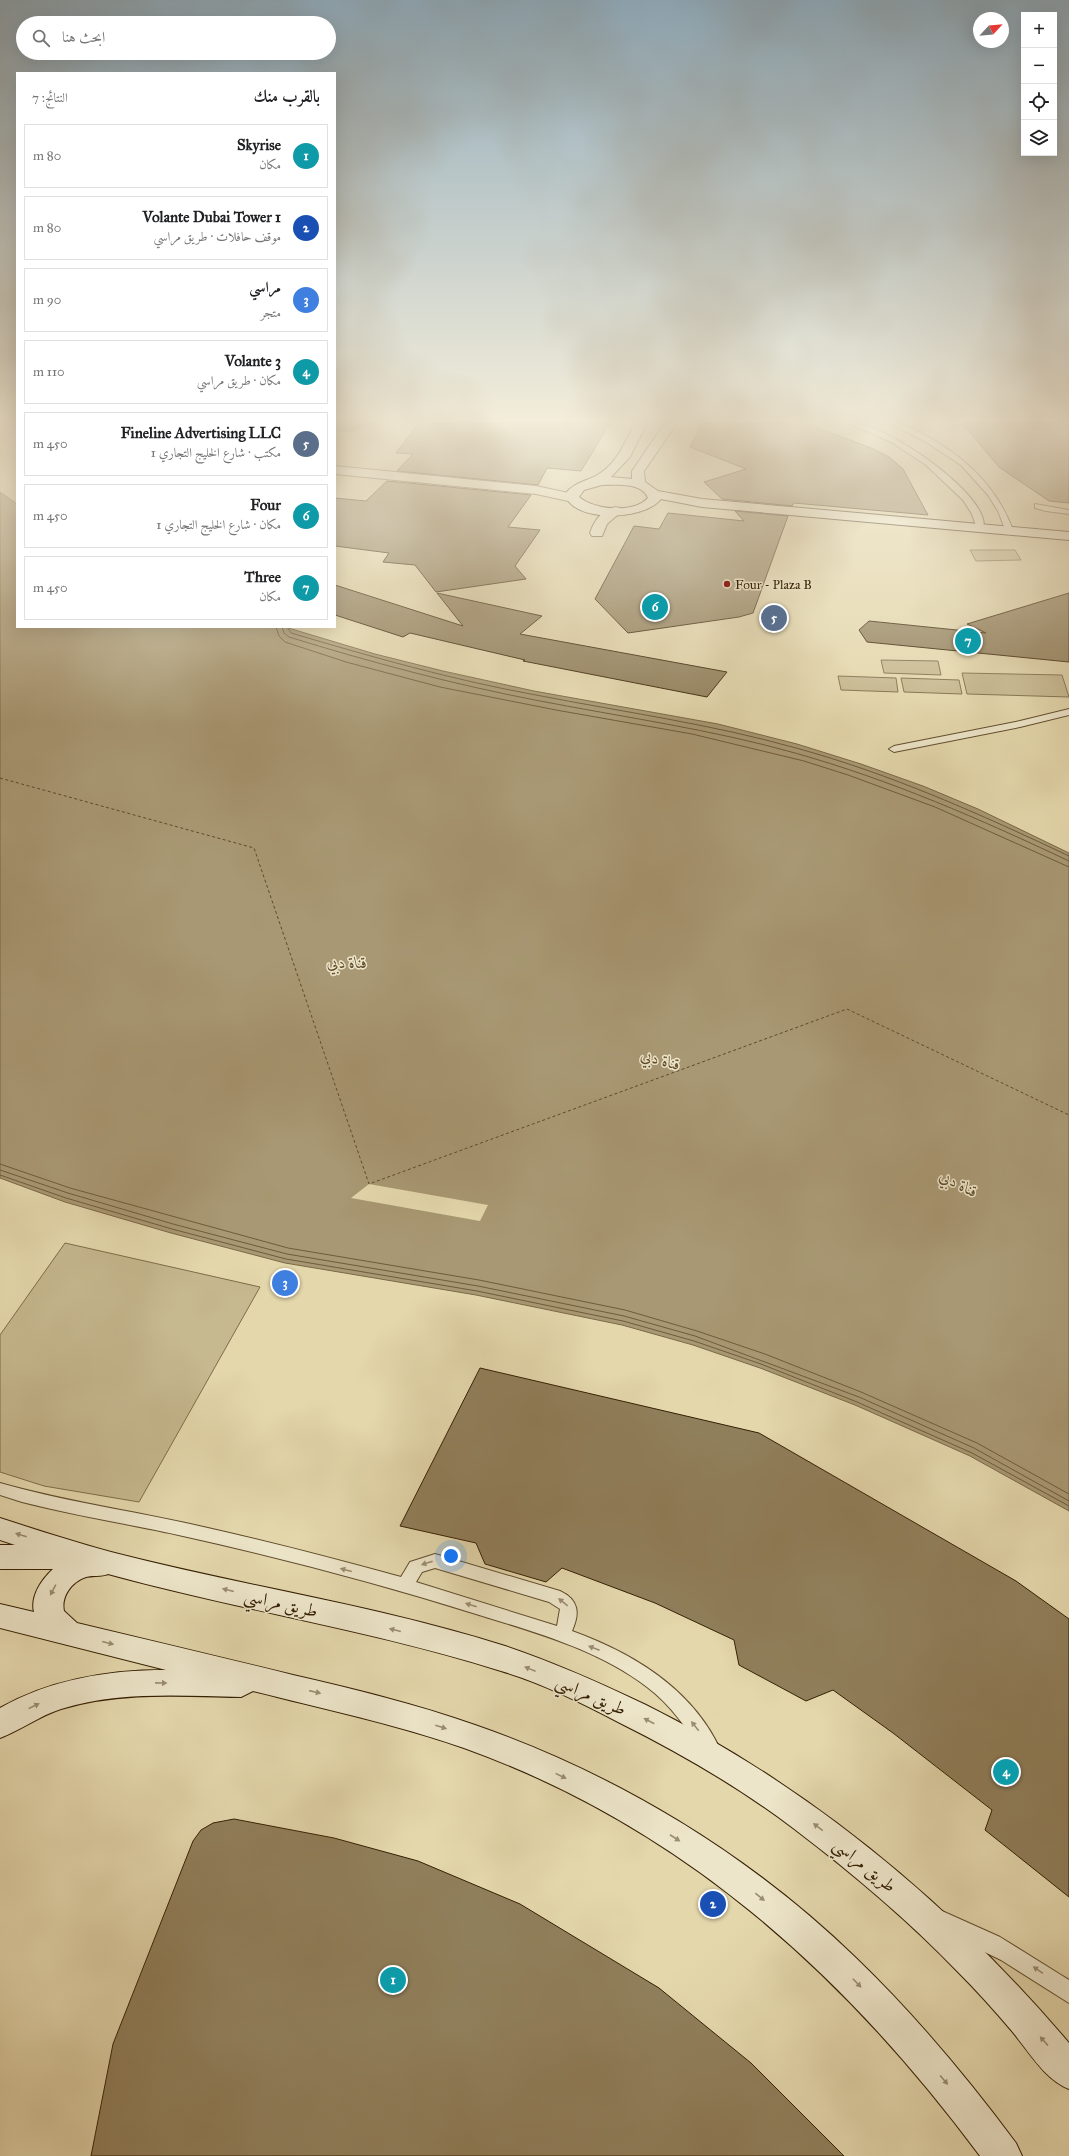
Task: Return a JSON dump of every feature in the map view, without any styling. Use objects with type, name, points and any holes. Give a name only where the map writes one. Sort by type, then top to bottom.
[{"type":"street","points":[[941,524],[1069,536]]},
{"type":"street","name":"طريق مراسي","points":[[0,1529],[110,1564],[433,1639],[506,1659],[576,1687],[647,1720],[717,1759],[786,1804],[854,1855],[923,1914],[990,1980],[1069,2071]]},
{"type":"street","points":[[0,1557],[57,1556],[110,1564]]},
{"type":"street","points":[[70,1634],[57,1627],[48,1613],[48,1598],[56,1582],[72,1570],[90,1564],[110,1564]]},
{"type":"street","points":[[0,1616],[408,1717],[474,1738],[538,1765],[609,1799],[666,1832],[729,1872],[791,1922],[852,1979],[913,2042],[971,2112],[1003,2156]]},
{"type":"street","points":[[0,1724],[40,1703],[69,1693],[99,1686],[129,1682],[277,1684]]},
{"type":"lane","points":[[1007,524],[1009,530]]},
{"type":"lane","points":[[894,749],[1020,724],[1069,712]]},
{"type":"lane","points":[[0,1489],[75,1508],[217,1537],[405,1586],[487,1610],[598,1649],[627,1664],[654,1682],[679,1705],[699,1731],[717,1759]]},
{"type":"lane","points":[[405,1586],[416,1567],[435,1561],[554,1596],[562,1599],[568,1605],[570,1612],[561,1636]]},
{"type":"lane","points":[[923,1914],[962,1928],[1001,1946],[1039,1970],[1069,1993]]},
{"type":"shaded area","points":[[970,550],[1015,550],[1021,560],[976,561]]},
{"type":"shaded area","points":[[881,660],[938,661],[941,675],[884,673]]},
{"type":"shaded area","points":[[962,673],[1062,675],[1069,697],[967,694]]},
{"type":"shaded area","points":[[838,676],[896,678],[898,692],[841,690]]},
{"type":"shaded area","points":[[901,678],[959,680],[962,694],[904,692]]},
{"type":"shaded area","points":[[65,1243],[260,1287],[139,1502],[44,1486],[0,1472],[0,1335]]},
{"type":"water","name":"قناة دبي","points":[[0,524],[16,524],[16,628],[288,628],[375,654],[443,671],[534,691],[718,724],[797,744],[861,764],[923,786],[978,809],[1069,853],[1069,1511],[970,1456],[855,1405],[760,1368],[693,1345],[622,1325],[476,1295],[285,1263],[171,1233],[65,1202],[0,1178]]},
{"type":"pier","points":[[369,1184],[488,1205],[480,1221],[351,1198]]},
{"type":"building","points":[[336,524],[510,524],[508,527],[540,530],[515,566],[526,579],[436,592],[415,565],[383,562],[389,553],[336,546]]},
{"type":"building","points":[[662,524],[785,524],[753,613],[739,617],[628,633],[595,599],[634,526],[659,529]]},
{"type":"building","points":[[336,585],[463,626],[437,593],[542,616],[520,634],[727,672],[707,697],[523,661],[525,660],[410,633],[403,637],[336,615]]},
{"type":"building","points":[[1069,593],[1069,662],[867,642],[859,630],[869,621],[986,633],[967,624]]},
{"type":"building","points":[[480,1368],[759,1433],[1016,1581],[1069,1619],[1069,1897],[985,1830],[992,1810],[893,1733],[833,1690],[806,1701],[739,1665],[734,1640],[655,1603],[562,1568],[546,1582],[485,1564],[476,1543],[400,1526]]},
{"type":"building","points":[[234,1819],[334,1838],[418,1861],[520,1904],[659,1988],[751,2063],[844,2156],[91,2156],[113,2044],[193,1841],[201,1830],[213,1823]]},
{"type":"ferry route","points":[[0,778],[254,848],[369,1184],[847,1009],[1069,1115]]},
{"type":"place","name":"Four - Plaza B","points":[[727,584]]},
{"type":"place","name":"Four","points":[[655,607]]},
{"type":"place","name":"Fineline Advertising LLC","points":[[774,618]]},
{"type":"place","name":"Three","points":[[968,641]]},
{"type":"place","name":"مراسي","points":[[285,1283]]},
{"type":"place","name":"Volante 3","points":[[1006,1772]]},
{"type":"place","name":"Volante Dubai Tower 1","points":[[713,1904]]},
{"type":"place","name":"Skyrise","points":[[393,1980]]}]
